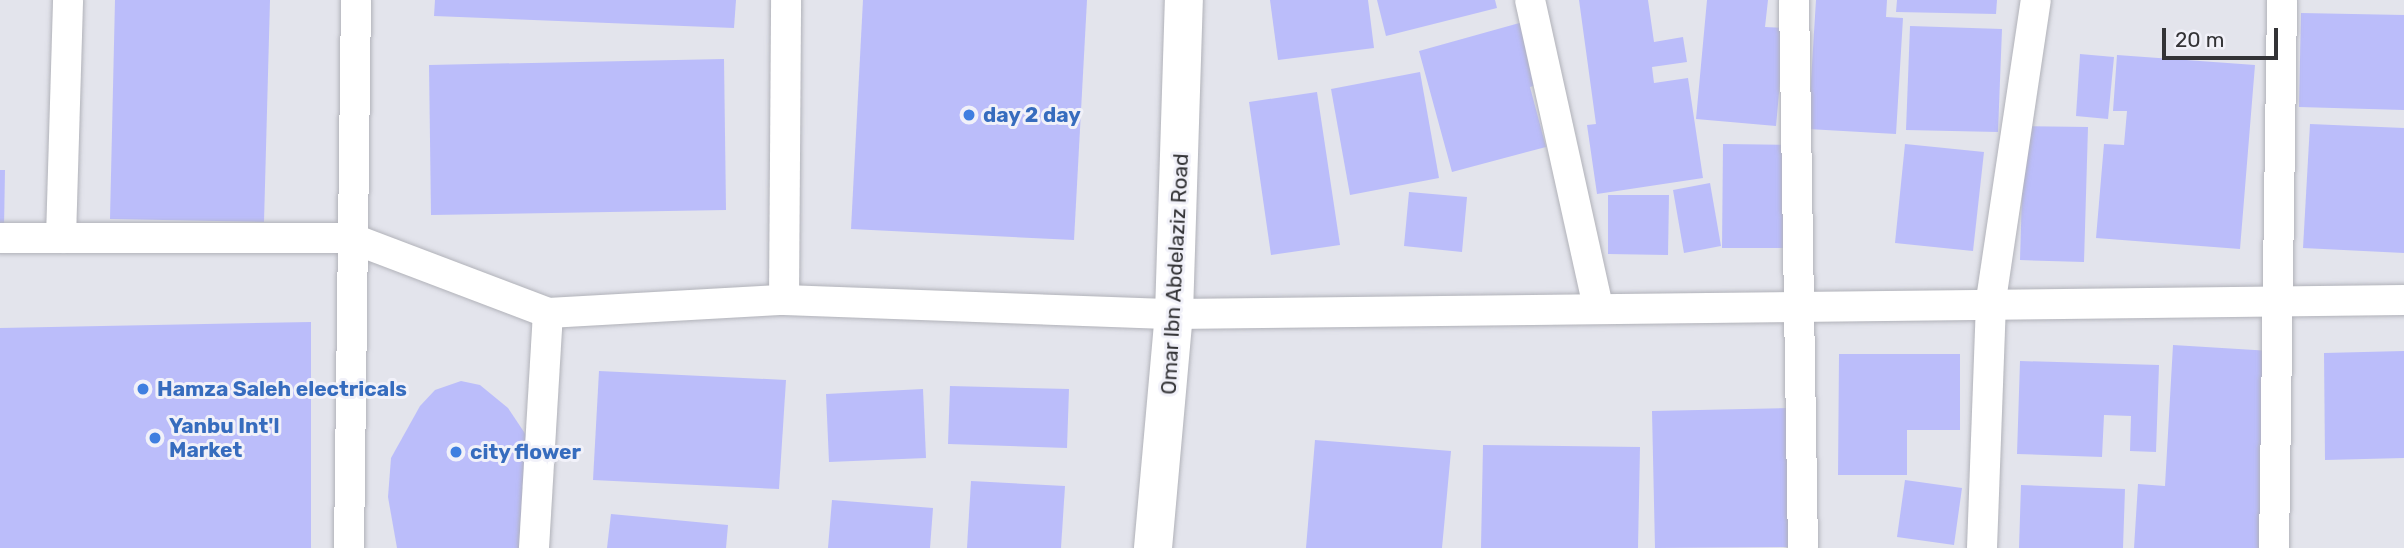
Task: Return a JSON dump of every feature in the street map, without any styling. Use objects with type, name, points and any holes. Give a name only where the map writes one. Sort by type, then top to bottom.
[{"type":"main road","name":"Omar Ibn Abdelaziz Road","points":[[1153,548],[1174,314],[1184,0]]},
{"type":"street","points":[[61,238],[68,0]]},
{"type":"street","points":[[349,548],[356,0]]},
{"type":"street","points":[[784,300],[786,0]]},
{"type":"street","points":[[1530,0],[1598,307]]},
{"type":"street","points":[[1794,0],[1803,548]]},
{"type":"street","points":[[1982,548],[1990,300],[2036,0]]},
{"type":"street","points":[[2274,548],[2282,0]]},
{"type":"street","points":[[0,237],[351,238],[548,313],[784,300],[1174,314],[1990,300],[2404,300]]},
{"type":"street","points":[[534,548],[548,313]]},
{"type":"building","points":[[115,0],[270,0],[264,222],[110,219]]},
{"type":"building","points":[[435,0],[736,0],[734,28],[434,16]]},
{"type":"building","name":"day 2 day","points":[[863,0],[1087,0],[1074,240],[851,229]]},
{"type":"building","points":[[1270,0],[1368,0],[1374,48],[1278,60]]},
{"type":"building","points":[[1377,0],[1495,0],[1497,8],[1386,36]]},
{"type":"building","points":[[1579,0],[1648,0],[1654,42],[1683,37],[1687,62],[1652,67],[1654,83],[1688,78],[1703,178],[1597,194],[1587,125],[1596,124]]},
{"type":"building","points":[[1707,0],[1768,0],[1765,27],[1785,28],[1776,126],[1696,119]]},
{"type":"building","points":[[1816,0],[1887,0],[1886,17],[1903,18],[1896,134],[1808,129]]},
{"type":"building","points":[[1897,0],[1997,0],[1996,14],[1896,12]]},
{"type":"building","points":[[2301,13],[2404,15],[2404,110],[2299,107]]},
{"type":"building","points":[[1523,22],[1540,84],[1530,87],[1546,147],[1452,172],[1419,51]]},
{"type":"building","points":[[1910,26],[2002,29],[1998,132],[1906,130]]},
{"type":"building","points":[[2080,54],[2114,57],[2108,119],[2076,116]]},
{"type":"building","points":[[2117,55],[2255,65],[2240,249],[2096,238],[2104,144],[2124,145],[2127,111],[2113,111]]},
{"type":"building","points":[[724,59],[726,210],[431,215],[429,65]]},
{"type":"building","points":[[1420,72],[1439,178],[1350,195],[1331,89]]},
{"type":"building","points":[[1317,92],[1340,245],[1271,255],[1249,102]]},
{"type":"building","points":[[2310,124],[2404,128],[2404,253],[2303,248]]},
{"type":"building","points":[[2024,126],[2088,127],[2084,262],[2020,260]]},
{"type":"building","points":[[1723,144],[1792,145],[1792,248],[1722,248]]},
{"type":"building","points":[[1905,144],[1984,152],[1973,251],[1895,243]]},
{"type":"building","points":[[0,170],[5,170],[4,228],[0,227]]},
{"type":"building","points":[[1710,183],[1721,246],[1684,253],[1673,190]]},
{"type":"building","points":[[1409,192],[1467,197],[1462,252],[1404,246]]},
{"type":"building","points":[[1608,195],[1669,195],[1668,255],[1608,254]]},
{"type":"building","name":"Yanbu Int'l Market","points":[[311,322],[311,548],[0,548],[0,328]]},
{"type":"building","points":[[2173,345],[2271,351],[2260,548],[2134,548],[2138,484],[2165,486]]},
{"type":"building","points":[[2404,351],[2404,458],[2325,460],[2324,353]]},
{"type":"building","points":[[1839,354],[1960,354],[1960,430],[1907,430],[1907,475],[1838,475]]},
{"type":"building","points":[[2020,361],[2159,365],[2156,452],[2130,451],[2131,416],[2104,415],[2102,457],[2017,454]]},
{"type":"building","points":[[599,371],[786,380],[779,489],[593,480]]},
{"type":"building","points":[[461,381],[480,385],[508,408],[532,444],[532,548],[397,548],[388,497],[391,458],[420,406],[435,390]]},
{"type":"building","points":[[950,386],[1069,389],[1067,448],[948,444]]},
{"type":"building","points":[[923,389],[926,458],[829,462],[826,394]]},
{"type":"building","points":[[1789,408],[1791,547],[1655,548],[1652,411]]},
{"type":"building","points":[[1315,440],[1451,451],[1442,548],[1306,548]]},
{"type":"building","points":[[1483,445],[1640,447],[1638,548],[1481,548]]},
{"type":"building","points":[[1905,480],[1962,488],[1954,545],[1897,537]]},
{"type":"building","points":[[971,481],[1065,486],[1061,548],[967,548]]},
{"type":"building","points":[[2021,485],[2125,489],[2123,548],[2019,548]]},
{"type":"building","points":[[832,500],[933,508],[930,548],[828,548]]},
{"type":"building","points":[[611,514],[728,525],[726,548],[607,548]]},
{"type":"place","name":"day 2 day","points":[[969,115]]},
{"type":"place","name":"Hamza Saleh electricals","points":[[143,389]]},
{"type":"place","name":"Yanbu Int'l Market","points":[[155,438]]},
{"type":"place","name":"city flower","points":[[456,452]]}]
